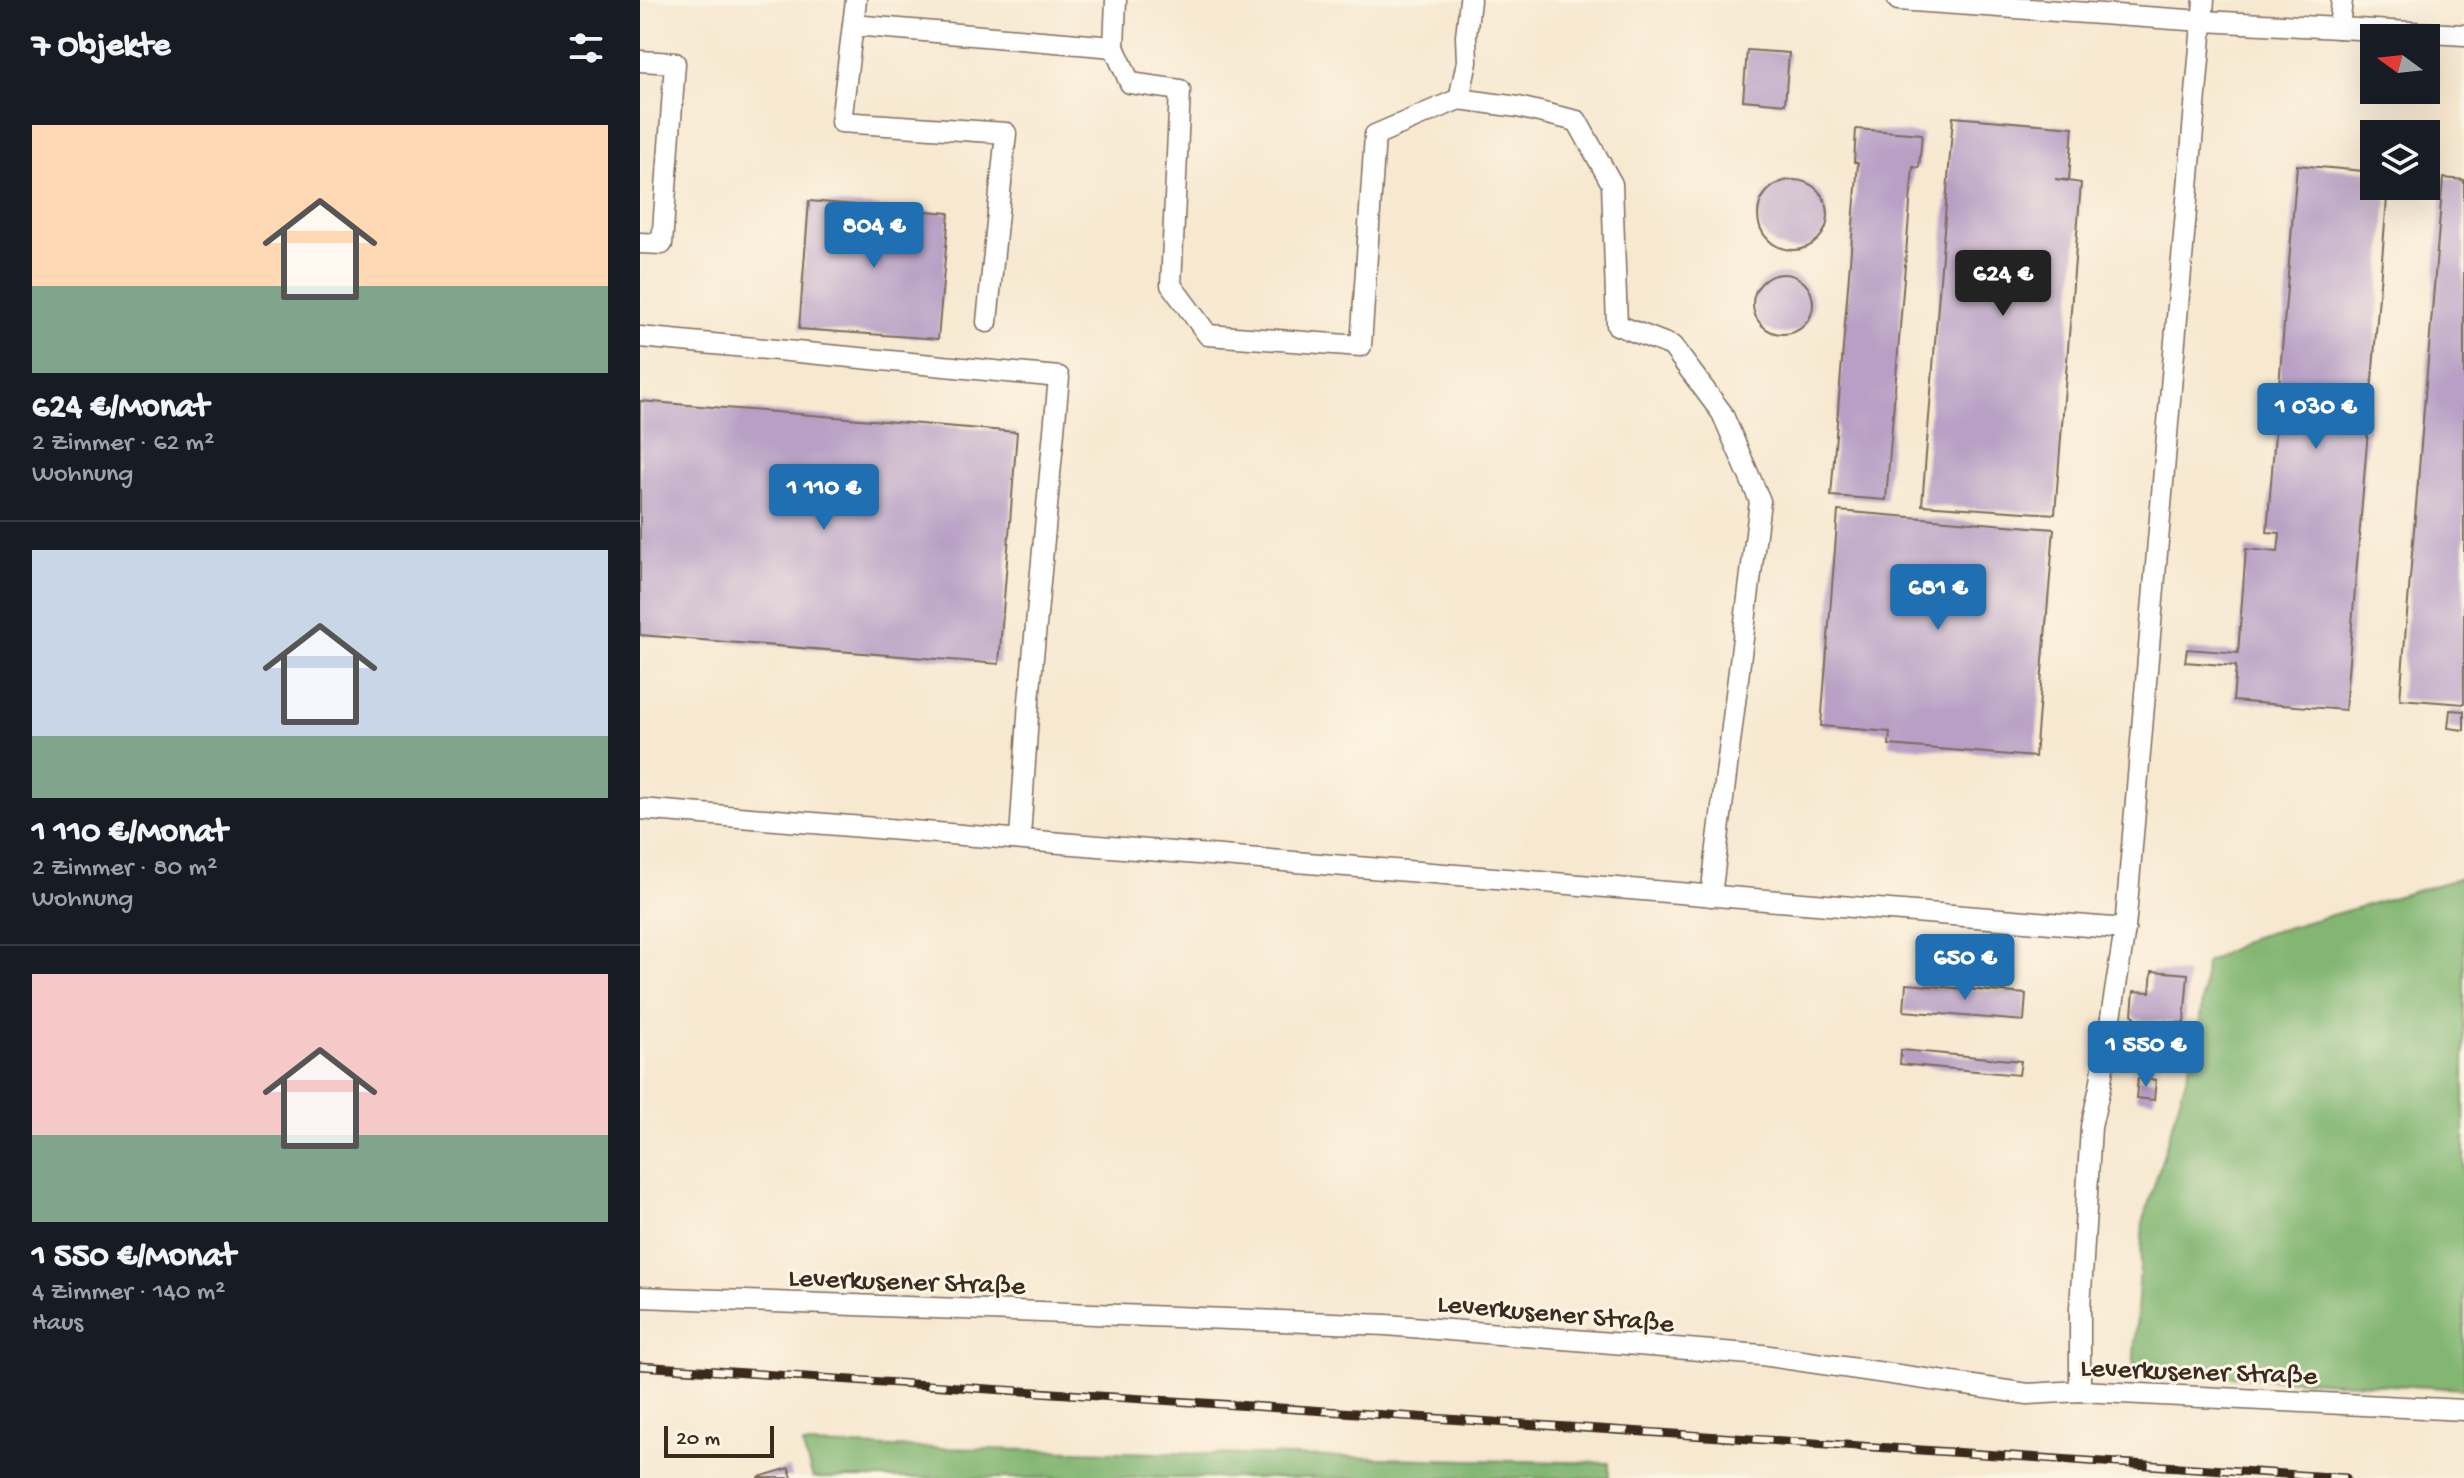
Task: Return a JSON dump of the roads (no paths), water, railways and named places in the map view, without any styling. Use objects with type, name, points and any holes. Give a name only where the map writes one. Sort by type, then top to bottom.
[{"type":"lane","points":[[856,0],[841,122],[1006,133],[987,322]]},
{"type":"lane","points":[[1116,0],[1114,47],[1130,83],[1180,90],[1171,285],[1208,335],[1361,346],[1375,135],[1459,99],[1518,107],[1577,121],[1612,184],[1617,325],[1672,346],[1722,413],[1760,501],[1711,896]]},
{"type":"lane","points":[[1459,99],[1467,62],[1470,0]]},
{"type":"lane","points":[[1898,0],[2464,35]]},
{"type":"lane","points":[[2080,1391],[2080,1308],[2091,1127],[2125,929],[2204,0]]},
{"type":"lane","points":[[2339,28],[2342,0]]},
{"type":"lane","points":[[853,25],[1114,47]]},
{"type":"lane","points":[[640,61],[675,63],[662,244],[640,243]]},
{"type":"lane","points":[[640,337],[1059,377],[1029,701],[1020,838]]},
{"type":"lane","points":[[640,809],[2125,929]]},
{"type":"lane","name":"Leverkusener Straße","points":[[640,1297],[1386,1325],[1762,1355],[2028,1394],[2080,1391],[2464,1410]]},
{"type":"railway","points":[[640,1366],[2346,1478]]}]
